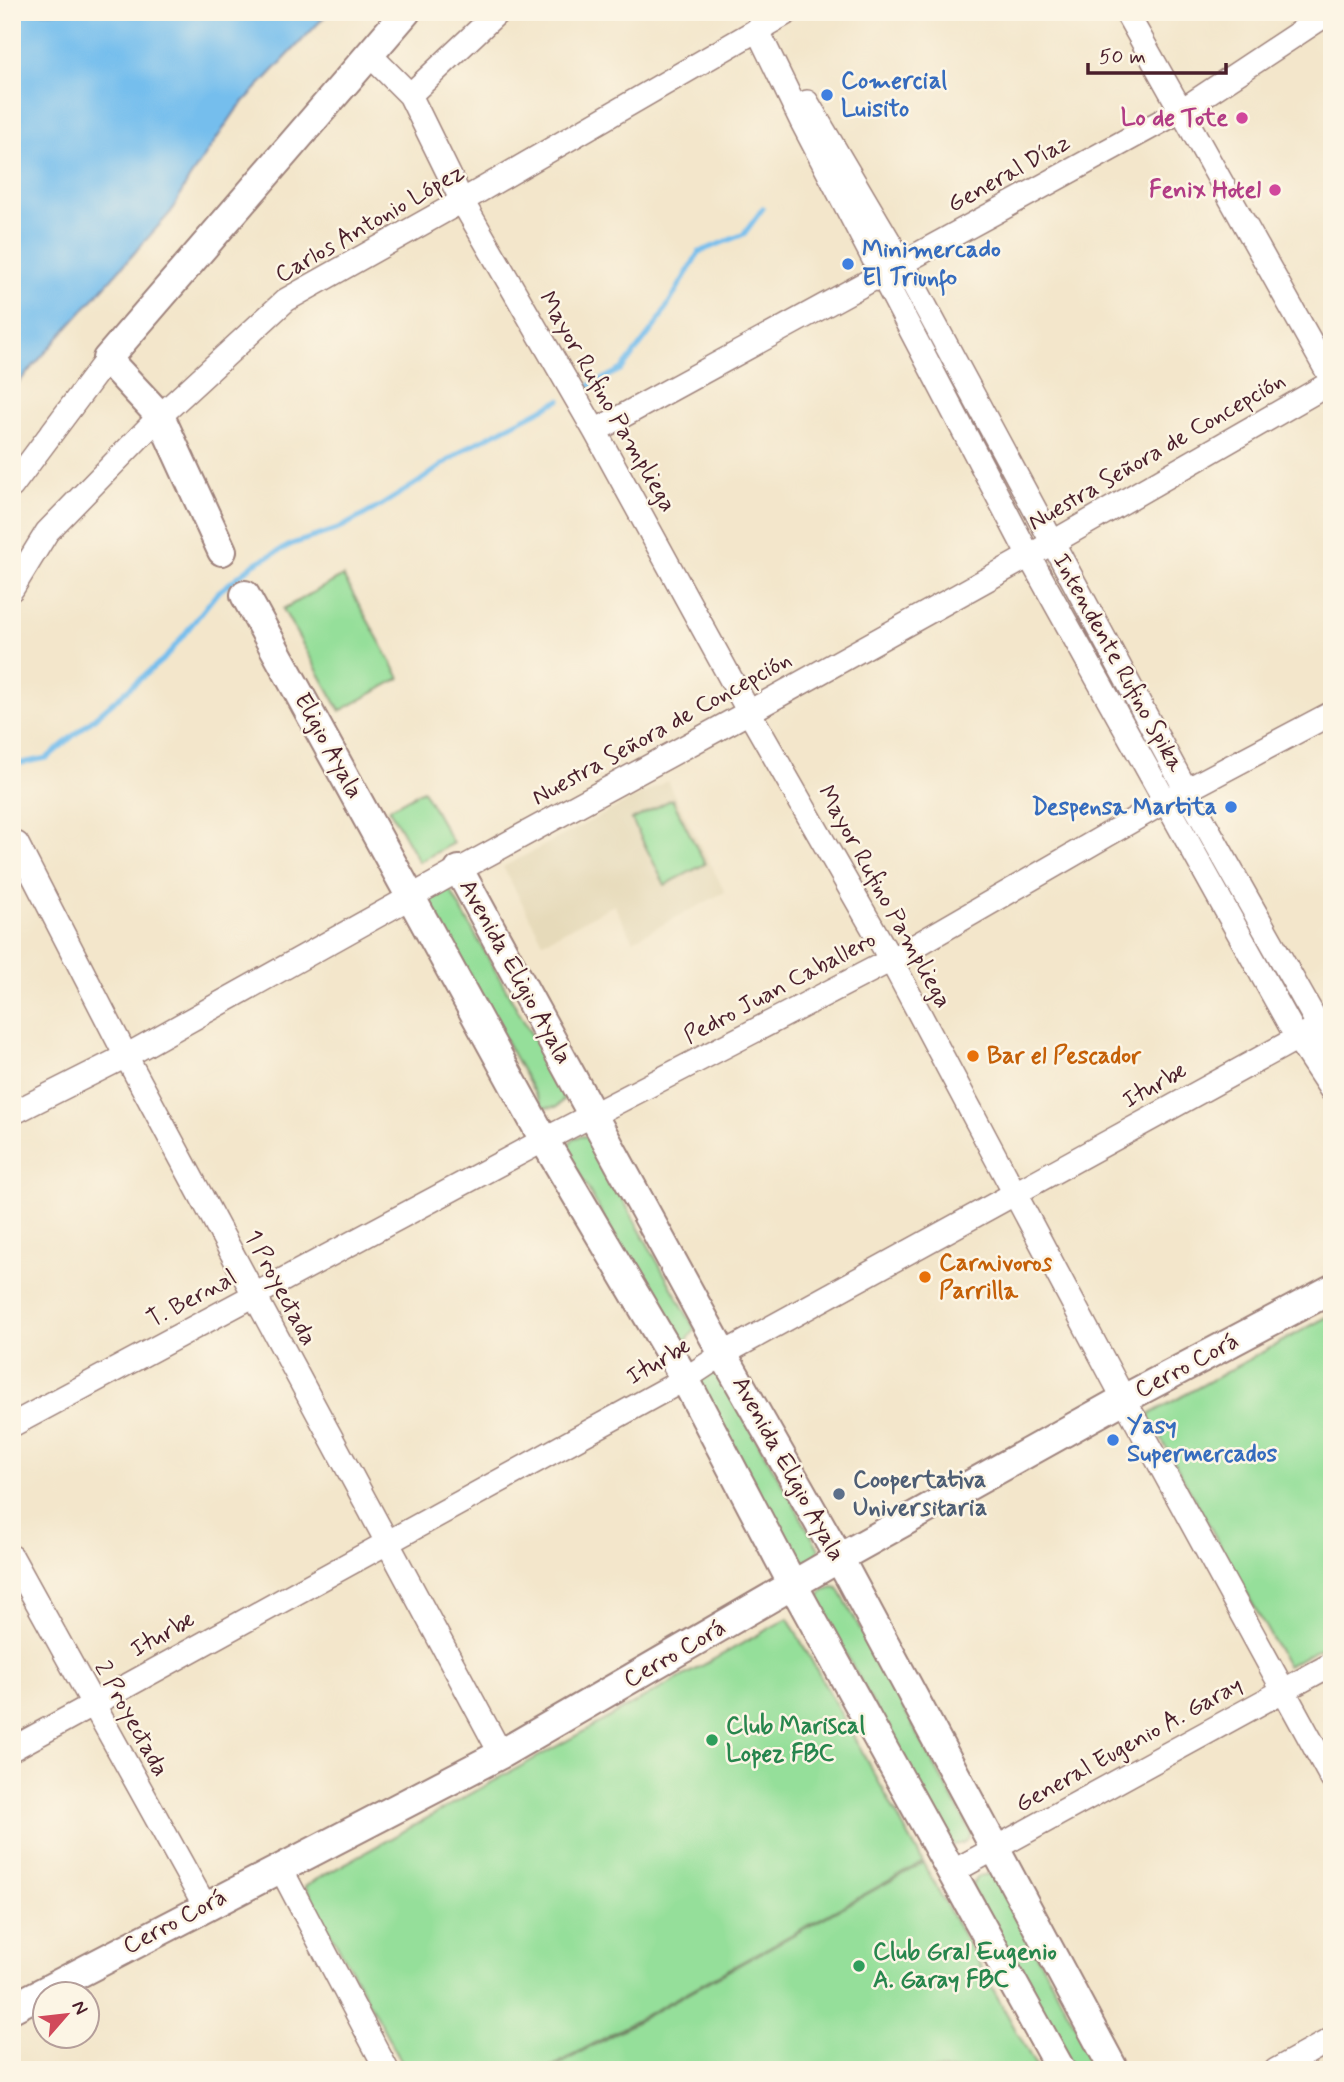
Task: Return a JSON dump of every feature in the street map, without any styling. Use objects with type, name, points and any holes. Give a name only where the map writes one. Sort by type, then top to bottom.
[{"type":"street","points":[[12,486],[107,359],[406,12]]},
{"type":"street","points":[[410,95],[498,12]]},
{"type":"street","name":"Carlos Antonio López","points":[[12,589],[47,532],[160,416],[286,300],[462,201],[752,20],[788,12]]},
{"type":"street","points":[[1126,12],[1332,381]]},
{"type":"street","name":"General Díaz","points":[[595,431],[1182,110],[1330,12]]},
{"type":"street","name":"Intendente Rufino Spika","points":[[752,20],[802,122],[892,269],[1052,543],[1186,790],[1325,1022],[1332,1060]]},
{"type":"street","name":"Mayor Rufino Pampliega","points":[[369,54],[410,95],[462,201],[595,431],[749,712],[891,960],[1124,1399],[1332,1779]]},
{"type":"street","name":"Intendente Rufino Spika","points":[[892,269],[1030,556],[1297,1038],[1332,1091]]},
{"type":"street","points":[[107,359],[160,416],[222,551]]},
{"type":"street","name":"Nuestra Señora de Concepción","points":[[13,1113],[126,1056],[749,712],[1030,556],[1332,381]]},
{"type":"street","name":"Eligio Ayala","points":[[245,595],[411,897]]},
{"type":"street","name":"Pedro Juan Caballero","points":[[544,1140],[891,960],[1164,802],[1332,713]]},
{"type":"street","name":"1 Proyectada","points":[[17,844],[126,1056],[501,1754]]},
{"type":"street","name":"Avenida Eligio Ayala","points":[[459,870],[723,1354],[839,1558],[1115,2070]]},
{"type":"street","name":"Avenida Eligio Ayala","points":[[411,897],[544,1140],[685,1379],[793,1585],[1061,2070]]},
{"type":"street","name":"Iturbe","points":[[12,1749],[685,1379],[723,1354],[1325,1022]]},
{"type":"street","name":"T. Bernal","points":[[12,1425],[544,1140]]},
{"type":"street","name":"Cerro Corá","points":[[12,2008],[501,1754],[839,1558],[1124,1399],[1332,1289]]},
{"type":"street","name":"2 Proyectada","points":[[12,1557],[205,1906]]},
{"type":"street","name":"General Eugenio A. Garay","points":[[952,1872],[1332,1664]]},
{"type":"street","points":[[280,1867],[387,2070]]},
{"type":"street","points":[[1276,2070],[1332,2039]]},
{"type":"shaded area","points":[[667,781],[725,892],[633,940],[614,905],[543,942],[503,867]]},
{"type":"green space","points":[[343,576],[400,678],[340,711],[283,609]]},
{"type":"green space","points":[[423,790],[453,843],[419,862],[389,809]]},
{"type":"green space","points":[[672,799],[705,864],[665,885],[632,820]]},
{"type":"green space","points":[[449,888],[566,1096],[557,1107],[543,1108],[428,900]]},
{"type":"green space","points":[[588,1137],[695,1329],[687,1340],[673,1341],[565,1148],[574,1138]]},
{"type":"green space","points":[[1332,1314],[1332,1642],[1287,1666],[1148,1415]]},
{"type":"green space","points":[[718,1372],[819,1549],[816,1556],[810,1560],[796,1562],[699,1381]]},
{"type":"green space","points":[[838,1588],[971,1832],[964,1842],[950,1845],[816,1599],[824,1590]]},
{"type":"green space","name":"Club Mariscal Lopez FBC","points":[[788,1618],[923,1862],[546,2070],[406,2070],[305,1886]]},
{"type":"green space","name":"Club Gral Eugenio A. Garay FBC","points":[[923,1863],[1038,2070],[549,2070]]},
{"type":"green space","points":[[993,1875],[1100,2070],[1070,2070],[971,1886],[979,1876]]},
{"type":"water","points":[[12,12],[329,12],[237,109],[189,179],[171,212],[12,390]]},
{"type":"waterway","points":[[587,387],[622,369],[658,322],[699,252],[744,234],[763,208]]},
{"type":"waterway","points":[[12,765],[47,758],[166,657],[217,593],[254,564],[292,544],[338,529],[420,481],[466,448],[560,400]]},
{"type":"place","name":"Comercial Luisito","points":[[827,95]]},
{"type":"place","name":"Lo de Tote","points":[[1242,118]]},
{"type":"place","name":"Fenix Hotel","points":[[1275,190]]},
{"type":"place","name":"Minimercado El Triunfo","points":[[848,264]]},
{"type":"place","name":"Despensa Martita","points":[[1231,807]]},
{"type":"place","name":"Bar el Pescador","points":[[973,1056]]},
{"type":"place","name":"Carnivoros Parrilla","points":[[925,1277]]},
{"type":"place","name":"Yasy Supermercados","points":[[1113,1440]]},
{"type":"place","name":"Coopertativa Universitaria","points":[[839,1494]]},
{"type":"place","name":"Club Mariscal Lopez FBC","points":[[712,1740]]},
{"type":"place","name":"Club Gral Eugenio A. Garay FBC","points":[[859,1966]]}]
